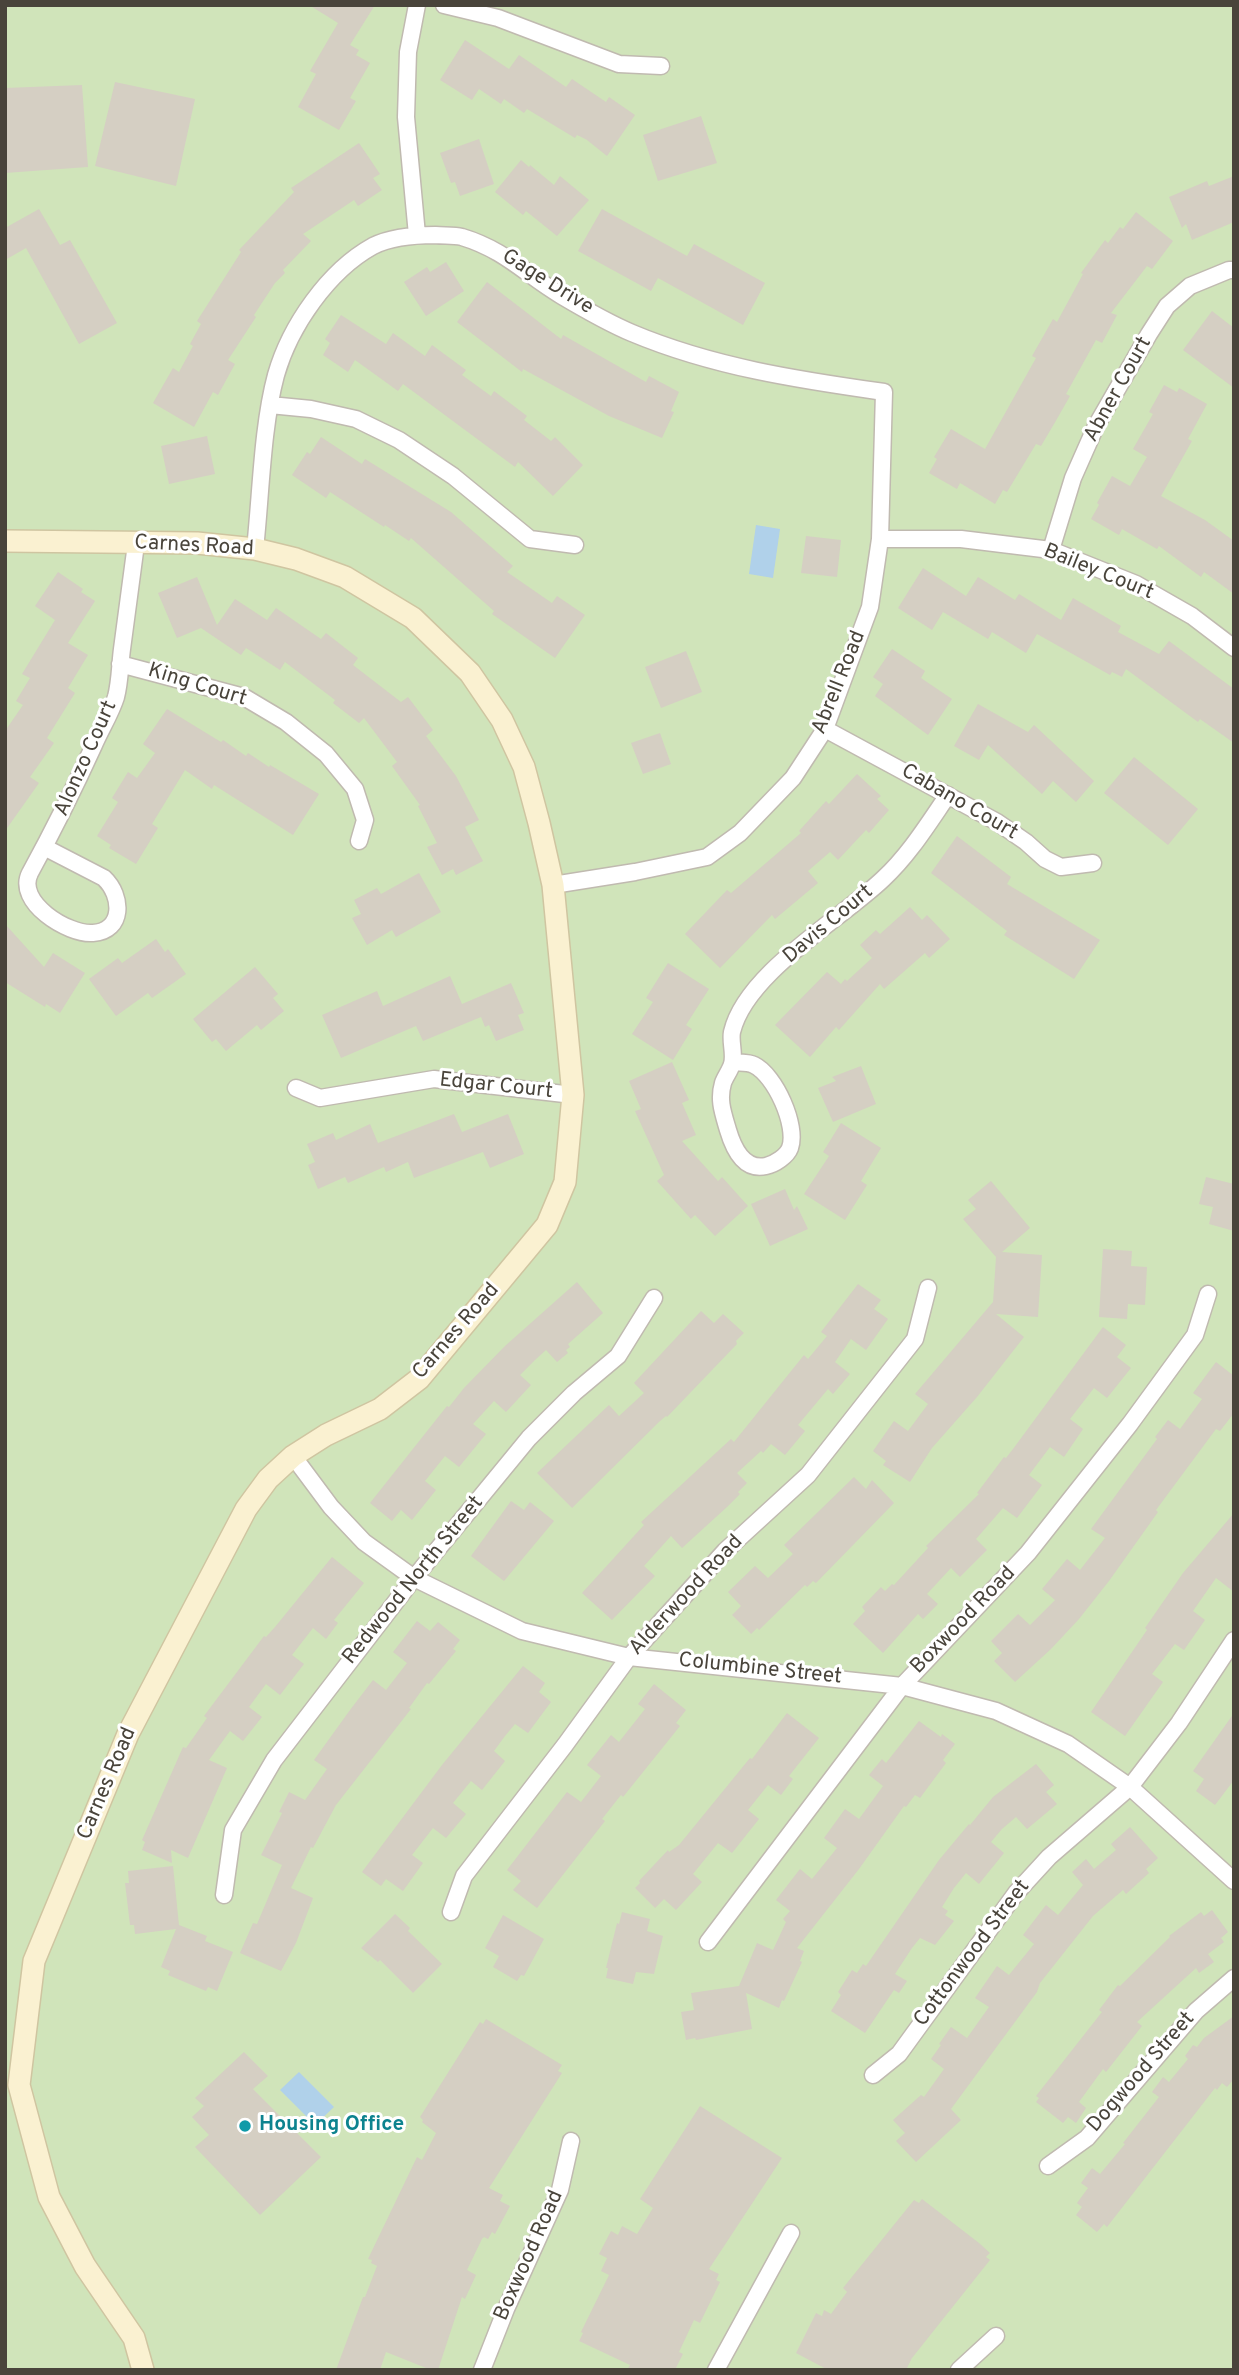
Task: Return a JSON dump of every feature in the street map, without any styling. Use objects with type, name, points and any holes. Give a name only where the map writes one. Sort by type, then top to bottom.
[{"type":"street","points":[[417,5],[408,52],[406,117],[417,235]]},
{"type":"street","points":[[444,5],[498,18],[619,64],[661,66]]},
{"type":"street","name":"Gage Drive","points":[[255,549],[270,405],[277,373],[293,334],[314,300],[342,269],[374,246],[417,235],[459,236],[499,251],[561,295],[596,314],[631,332],[697,356],[771,375],[884,393]]},
{"type":"street","name":"Abner Court","points":[[1051,550],[1073,478],[1087,447],[1121,381],[1167,306],[1190,286],[1234,270]]},
{"type":"street","name":"Abrell Road","points":[[552,885],[707,857],[740,833],[793,778],[825,729],[870,607],[880,539],[884,393]]},
{"type":"street","points":[[270,405],[311,409],[356,419],[400,440],[453,476],[530,539],[575,545]]},
{"type":"street","name":"Bailey Court","points":[[880,539],[961,539],[1051,550],[1136,584],[1227,634],[1234,648]]},
{"type":"street","name":"Carnes Road","points":[[5,541],[197,543],[255,549],[296,559],[345,577],[413,618],[470,673],[502,720],[524,767],[552,885],[573,1095],[565,1182],[547,1225],[419,1379],[380,1409],[326,1435],[293,1456],[268,1479],[246,1509],[128,1734],[34,1961],[19,2085],[22,2098],[49,2197],[85,2266],[134,2338],[143,2370]]},
{"type":"street","name":"Alonzo Court","points":[[44,847],[104,878],[112,886],[119,909],[109,927],[94,934],[79,933],[41,912],[29,897],[27,879],[44,847],[58,824],[116,696],[136,544]]},
{"type":"street","name":"King Court","points":[[120,664],[244,697],[286,722],[326,754],[355,789],[365,820],[359,841]]},
{"type":"street","name":"Cabano Court","points":[[825,729],[997,822],[1045,859],[1061,867],[1093,863]]},
{"type":"street","name":"Davis Court","points":[[733,1062],[753,1065],[778,1089],[793,1136],[790,1151],[764,1167],[747,1163],[735,1151],[720,1103],[723,1083],[733,1062],[732,1033],[745,1004],[791,954],[886,877],[911,848],[948,795]]},
{"type":"street","name":"Edgar Court","points":[[296,1088],[320,1098],[434,1079],[573,1095]]},
{"type":"street","name":"Alderwood Road","points":[[451,1912],[464,1876],[629,1657],[724,1551],[808,1475],[915,1339],[928,1288]]},
{"type":"street","name":"Boxwood Road","points":[[708,1942],[902,1686],[1028,1553],[1081,1486],[1195,1335],[1208,1294]]},
{"type":"street","name":"Redwood North Street","points":[[224,1895],[233,1830],[274,1760],[414,1578],[529,1438],[574,1393],[618,1356],[654,1298]]},
{"type":"street","name":"Columbine Street","points":[[293,1456],[331,1507],[364,1542],[414,1578],[522,1631],[629,1657],[902,1686],[996,1711],[1068,1744],[1130,1787],[1234,1881]]},
{"type":"street","name":"Cottonwood Street","points":[[873,2075],[899,2054],[1016,1893],[1049,1857],[1130,1787],[1179,1723],[1234,1640]]},
{"type":"street","name":"Dogwood Street","points":[[1048,2166],[1087,2138],[1196,2011],[1234,1978]]},
{"type":"street","name":"Boxwood Road","points":[[482,2370],[506,2309],[560,2190],[571,2141]]},
{"type":"street","points":[[716,2370],[790,2234]]},
{"type":"street","points":[[959,2370],[996,2336]]},
{"type":"green space","points":[[5,5],[1234,5],[1234,2370],[5,2370]]},
{"type":"water","points":[[756,525],[780,529],[773,578],[749,574]]},
{"type":"water","points":[[299,2072],[334,2107],[315,2125],[280,2090]]},
{"type":"building","points":[[309,5],[375,5],[350,45],[359,50],[356,55],[370,63],[350,98],[356,101],[339,130],[298,107],[316,74],[310,71],[338,23]]},
{"type":"building","points":[[465,40],[509,69],[519,55],[566,87],[572,79],[606,102],[609,97],[635,115],[607,156],[587,140],[577,135],[575,138],[527,109],[524,113],[504,99],[501,104],[479,89],[472,100],[440,80]]},
{"type":"building","points":[[115,82],[195,99],[176,186],[95,166]]},
{"type":"building","points":[[82,85],[88,167],[5,173],[5,88]]},
{"type":"building","points":[[701,116],[717,163],[658,181],[643,135]]},
{"type":"building","points":[[479,139],[494,184],[460,196],[455,182],[451,183],[440,153]]},
{"type":"building","points":[[359,143],[380,174],[373,178],[382,190],[358,206],[354,200],[303,234],[311,241],[283,270],[285,273],[275,283],[254,315],[256,317],[228,360],[235,364],[218,395],[213,392],[194,427],[153,403],[173,368],[179,372],[201,324],[197,321],[241,252],[239,250],[294,192],[291,188]]},
{"type":"building","points":[[521,160],[554,185],[560,176],[589,200],[557,236],[526,211],[523,215],[495,192]]},
{"type":"building","points":[[1234,176],[1234,222],[1192,240],[1186,224],[1182,228],[1169,197],[1207,181],[1209,186]]},
{"type":"building","points":[[39,209],[60,245],[70,240],[117,323],[79,344],[26,248],[5,260],[5,228]]},
{"type":"building","points":[[602,209],[687,256],[694,244],[765,283],[743,325],[658,278],[651,291],[578,251]]},
{"type":"building","points":[[1136,212],[1173,241],[1152,269],[1147,266],[1111,313],[1117,315],[1102,343],[1096,340],[1066,394],[1070,396],[1054,424],[1041,446],[1036,444],[1007,492],[1003,490],[995,504],[960,483],[957,489],[929,473],[937,459],[934,457],[951,429],[985,449],[1036,358],[1032,356],[1053,319],[1057,322],[1083,274],[1081,273],[1105,240],[1108,243]]},
{"type":"building","points":[[446,262],[464,291],[426,316],[404,282],[427,267],[430,272]]},
{"type":"building","points":[[487,282],[561,339],[563,335],[646,382],[649,376],[679,392],[671,411],[674,412],[662,438],[609,416],[523,369],[522,372],[457,322]]},
{"type":"building","points":[[1212,311],[1234,328],[1234,388],[1183,350]]},
{"type":"building","points":[[341,315],[386,344],[393,333],[425,356],[432,345],[466,370],[462,375],[491,396],[494,391],[527,416],[524,420],[551,441],[555,437],[583,465],[553,496],[518,462],[515,467],[403,384],[398,391],[355,360],[348,372],[323,355],[330,343],[325,339]]},
{"type":"building","points":[[1164,385],[1177,392],[1179,388],[1207,404],[1188,439],[1192,441],[1161,496],[1205,520],[1234,541],[1234,594],[1204,572],[1201,577],[1159,546],[1157,549],[1122,529],[1119,535],[1091,519],[1112,476],[1130,486],[1147,457],[1133,449],[1153,414],[1149,412]]},
{"type":"building","points":[[207,436],[215,474],[169,484],[161,446]]},
{"type":"building","points":[[321,437],[362,464],[365,459],[451,512],[513,566],[507,572],[552,603],[557,596],[585,615],[555,658],[492,614],[494,611],[411,538],[409,541],[385,525],[384,527],[330,492],[326,498],[292,475]]},
{"type":"building","points":[[806,536],[841,540],[837,577],[801,573]]},
{"type":"building","points":[[923,568],[966,596],[978,577],[1015,600],[1019,594],[1061,620],[1073,598],[1121,626],[1118,632],[1159,654],[1169,641],[1234,689],[1234,743],[1200,719],[1198,722],[1126,669],[1122,677],[1112,672],[1110,675],[1037,634],[1026,653],[992,632],[988,639],[943,612],[932,630],[898,608]]},
{"type":"building","points":[[58,572],[95,601],[68,643],[88,655],[68,688],[75,693],[47,738],[54,743],[30,777],[39,783],[5,831],[5,731],[23,705],[16,701],[30,678],[22,674],[55,620],[35,606]]},
{"type":"building","points":[[197,577],[217,625],[235,599],[267,620],[276,608],[321,639],[326,633],[358,658],[353,665],[401,702],[408,697],[433,730],[426,736],[456,776],[479,820],[465,827],[483,861],[456,875],[453,869],[442,875],[427,847],[437,843],[418,806],[420,805],[392,766],[397,762],[364,718],[359,723],[333,703],[335,700],[285,662],[280,670],[246,648],[241,655],[201,628],[177,638],[158,593]]},
{"type":"building","points":[[892,649],[925,671],[921,678],[952,699],[928,735],[875,696],[883,684],[873,677]]},
{"type":"building","points":[[686,651],[702,692],[661,708],[645,667]]},
{"type":"building","points":[[978,704],[1028,732],[1034,725],[1094,781],[1076,802],[1053,781],[1042,794],[988,745],[979,760],[954,746]]},
{"type":"building","points":[[167,709],[246,756],[248,753],[319,794],[293,835],[214,785],[212,789],[185,770],[152,824],[158,828],[136,864],[109,848],[111,845],[97,836],[118,802],[112,798],[128,772],[137,778],[155,753],[143,744]]},
{"type":"building","points":[[660,733],[671,764],[643,774],[631,743]]},
{"type":"building","points":[[1134,757],[1198,809],[1168,845],[1104,793]]},
{"type":"building","points":[[857,774],[881,796],[877,799],[889,810],[869,833],[866,830],[838,860],[830,852],[808,871],[818,883],[775,919],[772,915],[720,968],[685,934],[727,890],[731,893],[801,833],[799,831],[826,801],[829,804]]},
{"type":"building","points":[[957,836],[1011,877],[1007,884],[1100,940],[1074,979],[1004,935],[1007,931],[931,873]]},
{"type":"building","points":[[419,873],[441,912],[396,937],[392,930],[367,945],[352,918],[361,914],[354,900],[377,888],[381,894]]},
{"type":"building","points":[[910,907],[922,920],[927,915],[950,939],[929,958],[925,953],[884,989],[880,984],[839,1030],[836,1027],[810,1057],[775,1025],[827,972],[841,984],[845,979],[847,981],[872,958],[860,945],[876,930],[880,934]]},
{"type":"building","points":[[5,924],[44,967],[53,953],[85,973],[60,1013],[46,1004],[45,1007],[5,982]]},
{"type":"building","points":[[156,939],[165,952],[168,949],[186,974],[152,998],[148,993],[116,1016],[89,979],[118,958],[122,963]]},
{"type":"building","points":[[668,963],[709,989],[686,1025],[692,1029],[673,1060],[632,1034],[653,1002],[646,998]]},
{"type":"building","points":[[255,967],[278,994],[273,998],[284,1011],[261,1030],[257,1025],[226,1051],[216,1039],[212,1042],[193,1019]]},
{"type":"building","points":[[450,976],[462,1004],[511,983],[524,1013],[518,1015],[524,1030],[496,1041],[489,1025],[485,1027],[481,1017],[423,1041],[416,1026],[341,1058],[322,1015],[377,991],[383,1006]]},
{"type":"building","points":[[672,1062],[689,1100],[682,1103],[696,1135],[682,1141],[718,1181],[722,1177],[748,1206],[715,1236],[695,1215],[691,1219],[657,1181],[664,1175],[635,1111],[641,1109],[629,1081]]},
{"type":"building","points":[[861,1066],[876,1104],[833,1122],[818,1088],[836,1081],[832,1077]]},
{"type":"building","points":[[454,1114],[462,1132],[508,1114],[524,1154],[490,1168],[483,1152],[414,1178],[408,1162],[386,1172],[384,1167],[348,1183],[345,1177],[318,1189],[308,1165],[315,1162],[307,1144],[333,1133],[336,1140],[370,1124],[378,1143]]},
{"type":"building","points":[[841,1123],[881,1148],[861,1181],[867,1185],[845,1220],[804,1194],[829,1156],[823,1152]]},
{"type":"building","points":[[1206,1177],[1234,1184],[1234,1231],[1209,1224],[1213,1207],[1199,1204]]},
{"type":"building","points":[[991,1181],[1030,1228],[1002,1252],[1042,1255],[1038,1317],[996,1314],[1024,1337],[977,1397],[932,1448],[910,1482],[883,1465],[886,1461],[873,1451],[894,1421],[908,1431],[928,1404],[915,1394],[993,1302],[996,1257],[963,1219],[976,1209],[968,1200]]},
{"type":"building","points":[[785,1189],[794,1210],[797,1206],[808,1229],[770,1246],[751,1204]]},
{"type":"building","points":[[1103,1249],[1132,1251],[1131,1266],[1147,1267],[1145,1305],[1128,1304],[1127,1319],[1099,1317]]},
{"type":"building","points":[[577,1282],[603,1313],[568,1344],[568,1353],[557,1362],[546,1350],[520,1375],[531,1385],[506,1412],[494,1401],[473,1424],[486,1434],[459,1467],[445,1456],[425,1481],[436,1490],[412,1520],[401,1510],[392,1521],[370,1503],[447,1406],[449,1407],[505,1346]]},
{"type":"building","points":[[858,1284],[881,1300],[874,1309],[888,1319],[866,1350],[851,1339],[835,1362],[850,1374],[833,1394],[828,1389],[798,1425],[805,1431],[785,1455],[771,1444],[763,1453],[761,1451],[737,1473],[747,1483],[727,1507],[682,1548],[671,1536],[644,1566],[655,1576],[612,1620],[582,1593],[644,1525],[641,1522],[731,1439],[734,1442],[804,1355],[808,1359],[827,1336],[821,1332]]},
{"type":"building","points":[[701,1311],[714,1323],[723,1314],[744,1333],[736,1341],[737,1344],[667,1417],[572,1508],[537,1473],[609,1405],[619,1416],[644,1393],[634,1383]]},
{"type":"building","points":[[1103,1327],[1126,1345],[1117,1357],[1131,1368],[1107,1398],[1094,1388],[1070,1419],[1083,1429],[1064,1457],[1050,1447],[1029,1475],[1042,1485],[1017,1518],[1003,1508],[976,1539],[987,1550],[960,1577],[951,1568],[927,1594],[938,1604],[923,1619],[918,1614],[883,1653],[853,1624],[865,1611],[862,1607],[881,1587],[885,1591],[894,1585],[928,1548],[926,1546],[979,1494],[977,1493]]},
{"type":"building","points":[[1216,1362],[1234,1376],[1234,1413],[1220,1431],[1216,1429],[1156,1510],[1158,1512],[1109,1581],[1079,1619],[1015,1682],[994,1661],[1002,1653],[991,1641],[1018,1614],[1030,1625],[1055,1600],[1042,1589],[1067,1559],[1080,1570],[1105,1538],[1091,1529],[1168,1420],[1180,1429],[1202,1399],[1193,1393]]},
{"type":"building","points":[[854,1477],[866,1489],[872,1480],[894,1503],[816,1583],[813,1581],[807,1587],[805,1585],[759,1630],[757,1628],[751,1634],[732,1615],[741,1606],[728,1592],[755,1566],[768,1578],[793,1554],[784,1545]]},
{"type":"building","points":[[511,1501],[524,1510],[530,1502],[554,1521],[504,1581],[471,1556]]},
{"type":"building","points":[[1234,1513],[1234,1592],[1216,1578],[1193,1611],[1205,1620],[1184,1650],[1175,1644],[1152,1674],[1163,1682],[1125,1736],[1091,1712],[1183,1573]]},
{"type":"building","points":[[332,1557],[364,1583],[334,1620],[338,1623],[326,1639],[313,1628],[292,1655],[304,1664],[280,1695],[266,1684],[249,1707],[262,1717],[243,1741],[230,1731],[209,1760],[227,1768],[188,1858],[171,1850],[172,1863],[142,1850],[145,1842],[142,1840],[183,1747],[186,1748],[207,1718],[204,1716],[264,1636],[275,1627]]},
{"type":"building","points":[[417,1621],[430,1631],[438,1622],[460,1640],[453,1649],[456,1651],[429,1684],[427,1683],[409,1708],[411,1709],[336,1805],[313,1848],[311,1847],[291,1888],[313,1898],[296,1943],[281,1971],[240,1953],[253,1923],[257,1924],[282,1865],[261,1855],[282,1813],[279,1812],[289,1792],[305,1800],[327,1769],[314,1760],[350,1710],[373,1680],[386,1690],[407,1663],[393,1652]]},
{"type":"building","points":[[523,1666],[545,1683],[539,1692],[551,1702],[528,1733],[515,1724],[505,1736],[494,1751],[505,1761],[482,1790],[471,1781],[453,1803],[466,1814],[446,1838],[433,1828],[412,1855],[423,1863],[403,1891],[386,1879],[381,1886],[362,1872],[442,1765]]},
{"type":"building","points":[[654,1684],[686,1710],[676,1723],[680,1726],[602,1819],[605,1821],[537,1908],[513,1890],[521,1881],[507,1870],[567,1792],[581,1802],[601,1776],[587,1765],[611,1735],[619,1742],[645,1709],[638,1704]]},
{"type":"building","points":[[787,1713],[819,1738],[789,1776],[793,1779],[781,1795],[768,1785],[748,1810],[759,1819],[732,1853],[718,1843],[693,1874],[702,1882],[676,1910],[664,1899],[655,1908],[635,1888],[639,1881],[668,1850],[669,1852],[679,1845]]},
{"type":"building","points":[[1234,1713],[1234,1780],[1215,1805],[1196,1791],[1204,1779],[1193,1771]]},
{"type":"building","points":[[919,1721],[955,1744],[943,1760],[946,1763],[920,1798],[915,1795],[906,1807],[904,1806],[797,1948],[804,1951],[800,1961],[802,1962],[779,2008],[746,1993],[752,2029],[686,2040],[681,2012],[694,2010],[691,1993],[739,1986],[757,1943],[773,1950],[786,1922],[783,1919],[790,1911],[776,1900],[800,1869],[812,1879],[837,1848],[824,1838],[845,1809],[859,1819],[883,1786],[869,1775],[882,1759],[886,1763]]},
{"type":"building","points":[[1036,1764],[1054,1785],[1046,1792],[1057,1804],[1027,1829],[1016,1817],[991,1842],[1004,1853],[979,1884],[966,1873],[954,1888],[942,1907],[948,1911],[945,1915],[954,1921],[935,1945],[920,1938],[912,1948],[895,1974],[907,1981],[899,1993],[894,1990],[865,2033],[831,2011],[841,1995],[838,1992],[852,1970],[857,1973],[863,1964],[866,1966],[939,1860],[993,1797]]},
{"type":"building","points":[[1130,1827],[1158,1858],[1146,1869],[1149,1873],[1126,1894],[1123,1890],[1093,1916],[1040,1983],[1037,1992],[951,2109],[961,2120],[916,2162],[896,2141],[905,2133],[893,2120],[921,2095],[924,2097],[944,2069],[931,2059],[941,2045],[939,2044],[951,2027],[967,2038],[989,2007],[975,1998],[997,1966],[1009,1975],[1034,1944],[1023,1935],[1046,1905],[1058,1915],[1083,1885],[1072,1872],[1086,1859],[1094,1869],[1116,1850],[1111,1844]]},
{"type":"building","points":[[173,1866],[179,1925],[207,1936],[205,1941],[233,1952],[217,1991],[208,1987],[206,1991],[168,1975],[170,1971],[161,1967],[176,1929],[135,1934],[134,1925],[130,1925],[125,1883],[129,1883],[128,1871]]},
{"type":"building","points":[[1212,1910],[1228,1932],[1221,1938],[1224,1942],[1208,1954],[1214,1962],[1199,1973],[1196,1968],[1137,2022],[1142,2026],[1106,2072],[1103,2069],[1079,2102],[1086,2108],[1076,2123],[1068,2117],[1063,2123],[1036,2102],[1039,2098],[1036,2096],[1102,2012],[1099,2010],[1118,1985],[1120,1986],[1169,1936],[1201,1912],[1204,1916]]},
{"type":"building","points":[[622,1912],[650,1919],[647,1931],[663,1936],[654,1974],[636,1972],[633,1984],[606,1978],[606,1968]]},
{"type":"building","points":[[395,1914],[410,1928],[408,1931],[442,1964],[413,1993],[380,1960],[378,1962],[361,1948]]},
{"type":"building","points":[[503,1915],[544,1939],[524,1976],[521,1975],[517,1981],[493,1967],[499,1956],[485,1948]]},
{"type":"building","points":[[1234,2016],[1234,2079],[1227,2087],[1222,2083],[1217,2090],[1215,2088],[1107,2227],[1104,2224],[1097,2232],[1076,2215],[1082,2207],[1077,2203],[1088,2188],[1081,2183],[1092,2168],[1100,2174],[1125,2144],[1123,2143],[1159,2097],[1152,2092],[1163,2077],[1169,2082],[1188,2059],[1185,2056],[1193,2045],[1197,2047],[1204,2038]]},
{"type":"building","points":[[486,2019],[562,2065],[558,2071],[562,2073],[489,2188],[503,2195],[500,2201],[510,2206],[495,2234],[492,2232],[488,2239],[482,2239],[467,2270],[476,2275],[465,2299],[462,2297],[438,2370],[431,2370],[386,2352],[380,2370],[336,2370],[377,2266],[368,2259],[417,2157],[422,2160],[436,2133],[422,2122],[420,2117],[480,2022],[483,2024]]},
{"type":"building","name":"Housing Office","points":[[244,2052],[268,2076],[253,2089],[321,2157],[260,2215],[195,2147],[209,2135],[192,2117],[204,2106],[195,2098]]},
{"type":"building","points":[[700,2106],[782,2158],[709,2269],[719,2274],[716,2280],[720,2282],[700,2323],[694,2320],[679,2352],[683,2354],[675,2370],[627,2370],[630,2365],[579,2341],[609,2275],[601,2271],[607,2258],[599,2254],[611,2231],[618,2235],[622,2226],[637,2234],[653,2208],[640,2199]]},
{"type":"building","points":[[922,2199],[979,2243],[990,2253],[986,2257],[990,2260],[912,2358],[906,2370],[828,2370],[796,2353],[816,2313],[822,2316],[824,2310],[831,2314],[847,2292],[843,2288],[914,2200],[919,2203]]},
{"type":"place","name":"Housing Office","points":[[245,2126]]}]
